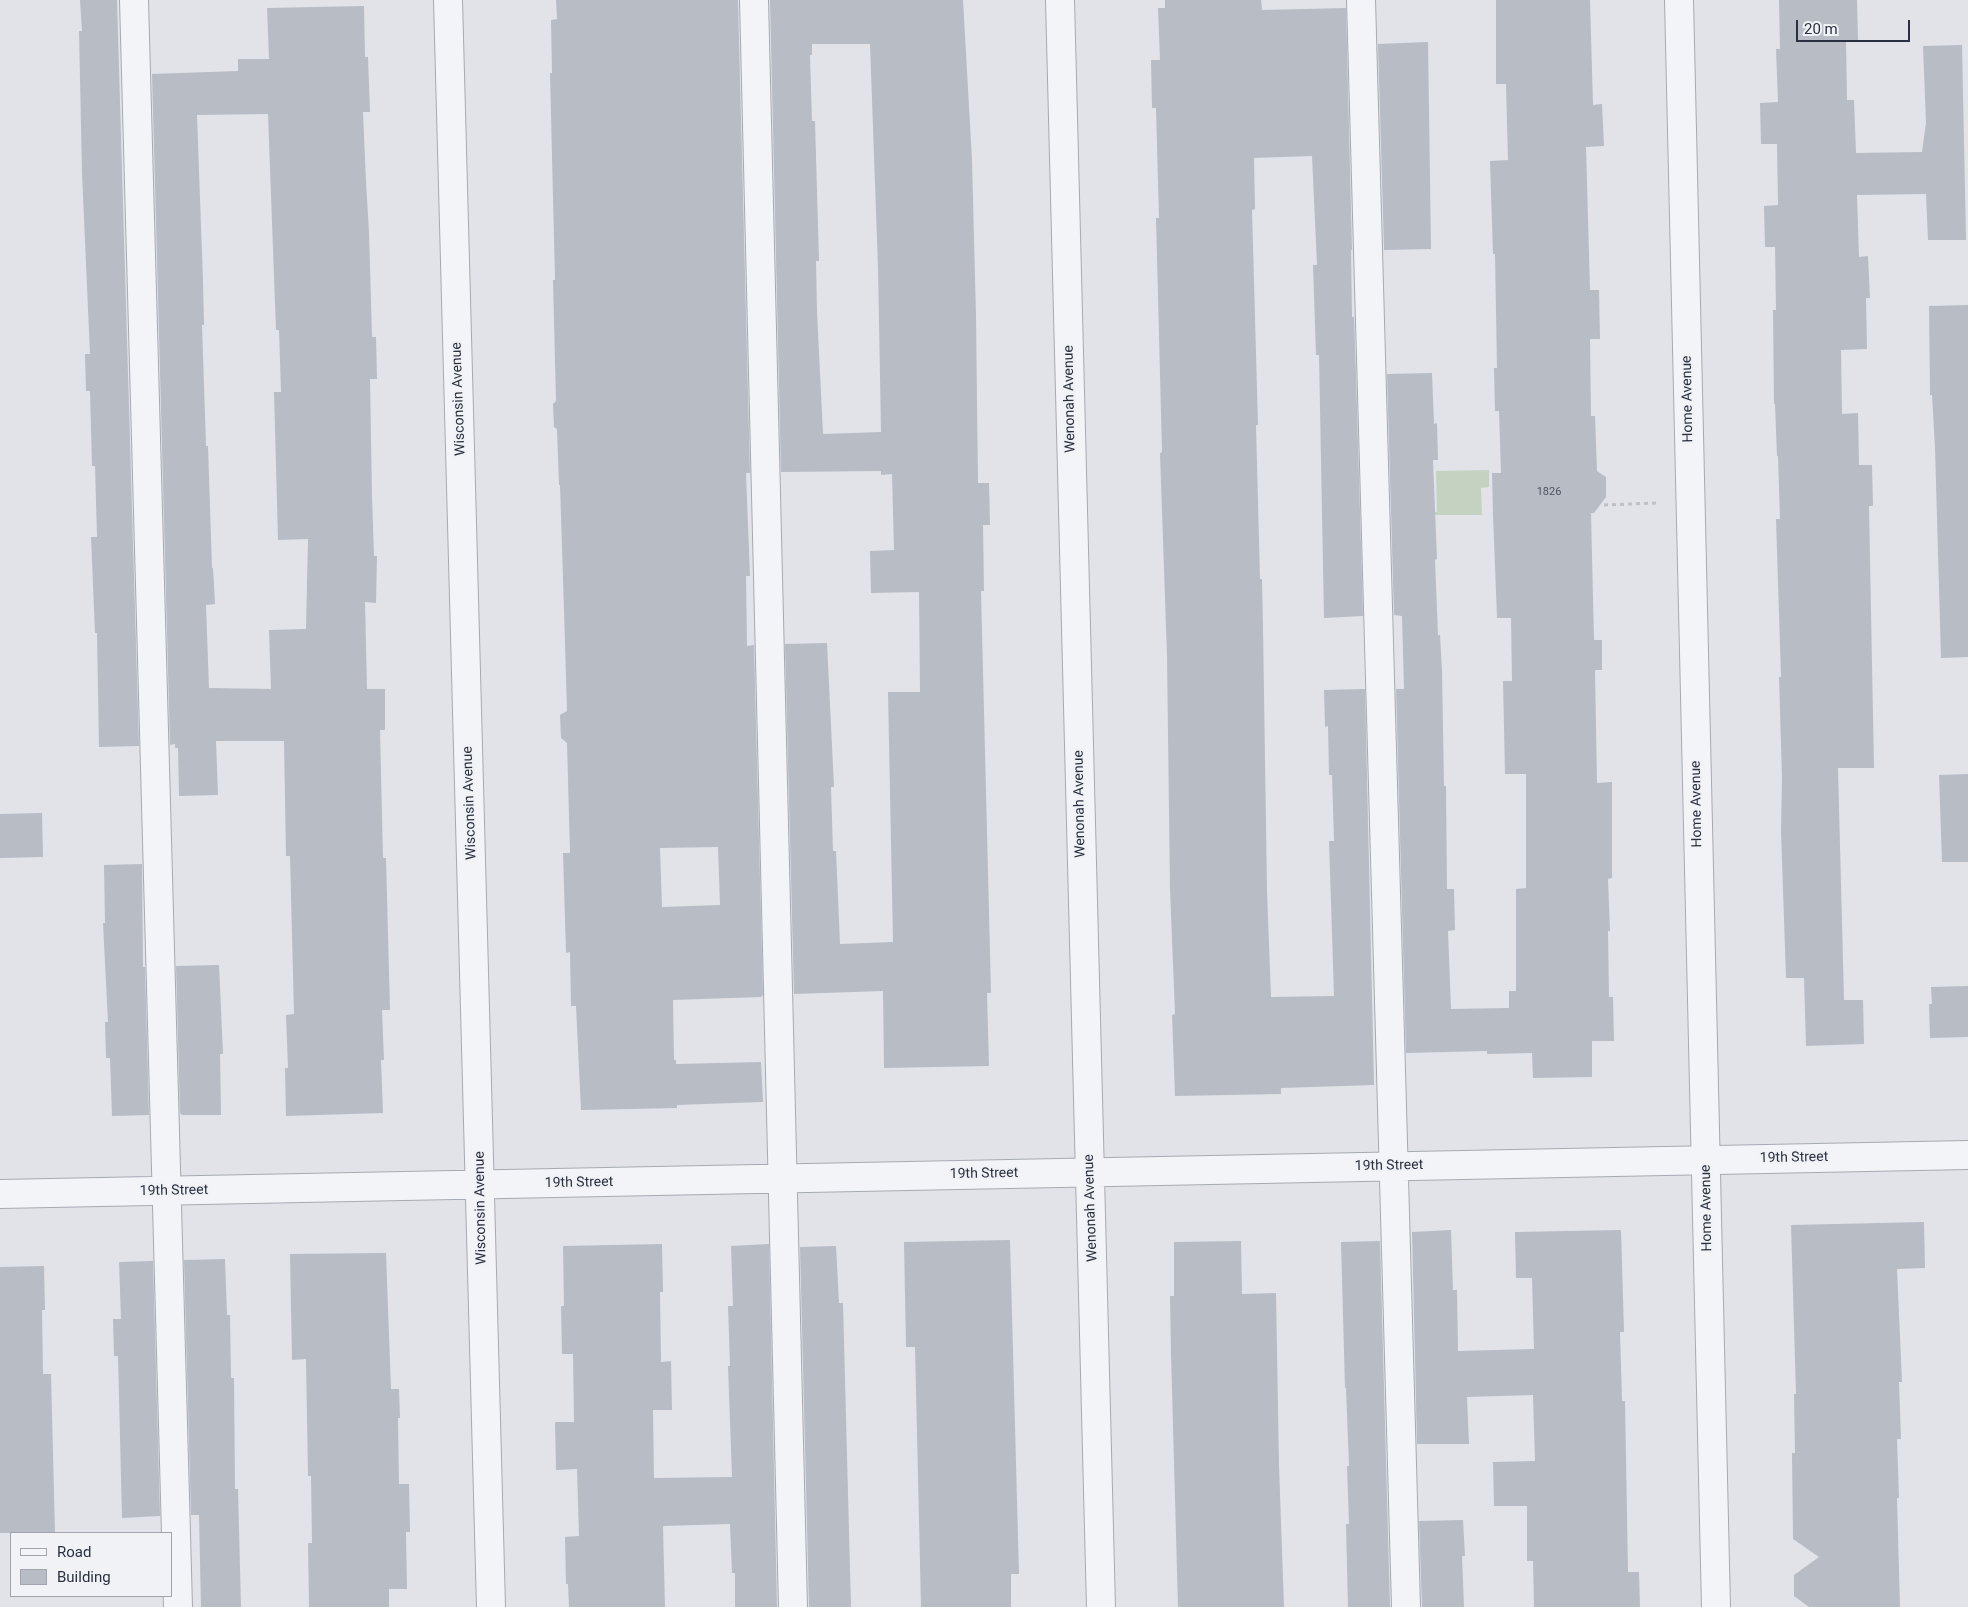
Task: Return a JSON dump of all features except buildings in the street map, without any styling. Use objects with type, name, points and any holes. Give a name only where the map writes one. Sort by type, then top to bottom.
[{"type":"street","points":[[134,0],[178,1607]]},
{"type":"street","name":"Wisconsin Avenue","points":[[448,0],[491,1607]]},
{"type":"street","points":[[754,0],[793,1607]]},
{"type":"street","name":"Wenonah Avenue","points":[[1060,0],[1101,1607]]},
{"type":"street","points":[[1361,0],[1406,1607]]},
{"type":"street","name":"Home Avenue","points":[[1679,0],[1716,1607]]},
{"type":"street","name":"19th Street","points":[[0,1194],[1968,1155]]},
{"type":"path","points":[[1604,505],[1659,503]]},
{"type":"green space","points":[[1489,470],[1489,487],[1481,488],[1482,515],[1430,515],[1433,512],[1437,512],[1436,471]]}]
